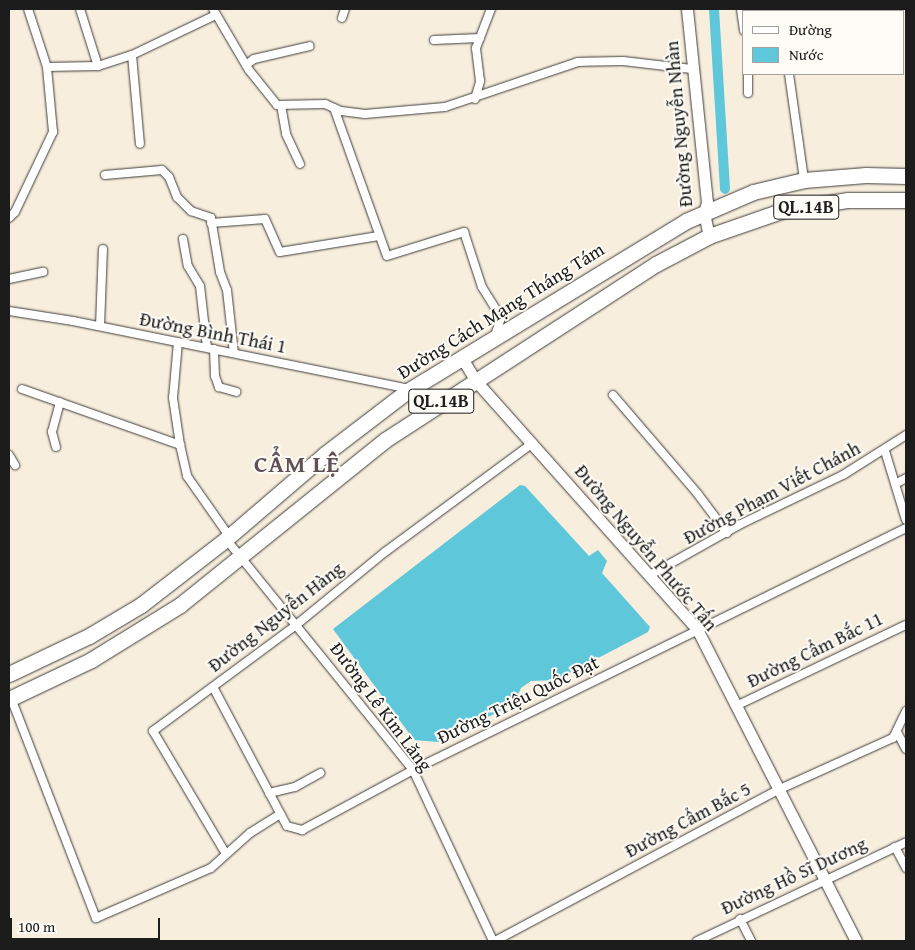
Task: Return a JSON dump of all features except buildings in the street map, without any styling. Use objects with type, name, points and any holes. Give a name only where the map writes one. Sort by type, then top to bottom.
[{"type":"highway","name":"Đường Cách Mạng Tháng Tám","points":[[9,674],[89,636],[134,609],[228,538],[325,454],[411,390],[664,233],[753,192],[804,180],[866,175],[906,176]]},
{"type":"highway","name":"QL.14B","points":[[10,698],[65,673],[130,637],[240,558],[350,466],[475,380],[656,264],[710,236],[784,210],[848,200],[906,200]]},
{"type":"street","points":[[9,218],[15,212],[52,139],[47,67],[28,9]]},
{"type":"street","points":[[80,9],[98,66]]},
{"type":"street","points":[[342,18],[345,9]]},
{"type":"street","points":[[475,99],[480,81],[476,48],[491,9]]},
{"type":"street","name":"Đường Nguyễn Nhàn","points":[[687,9],[707,202],[704,213],[710,236]]},
{"type":"street","points":[[47,67],[98,66],[132,55],[214,12],[246,65],[278,105],[286,134],[300,164]]},
{"type":"street","points":[[434,40],[480,38]]},
{"type":"street","points":[[246,65],[254,59],[310,46]]},
{"type":"street","points":[[132,55],[140,144]]},
{"type":"street","points":[[278,105],[324,104],[334,108],[365,114],[445,107],[475,99],[578,62],[623,61],[692,69]]},
{"type":"street","points":[[748,75],[748,93]]},
{"type":"street","points":[[790,75],[804,180]]},
{"type":"street","points":[[334,108],[387,256],[464,232],[482,287],[501,318],[494,337]]},
{"type":"street","points":[[105,175],[164,172],[177,198],[191,211],[207,214],[212,224],[220,272],[227,290],[234,353]]},
{"type":"street","points":[[212,224],[262,219],[270,225],[280,252],[379,236]]},
{"type":"street","points":[[182,239],[188,266],[200,286],[215,376],[219,387],[236,392]]},
{"type":"street","points":[[100,326],[103,249]]},
{"type":"street","points":[[9,279],[43,272]]},
{"type":"street","name":"Đường Bình Thái 1","points":[[9,311],[100,326],[411,390]]},
{"type":"street","name":"Đường Lê Kim Lăng","points":[[178,342],[172,398],[187,476],[240,558],[413,770],[494,941]]},
{"type":"street","name":"Đường Nguyễn Phước Tấn","points":[[462,358],[475,380],[616,536],[696,629],[738,706],[856,941]]},
{"type":"street","points":[[22,389],[180,445]]},
{"type":"street","points":[[613,395],[692,487],[727,533]]},
{"type":"street","points":[[56,447],[52,434],[60,402]]},
{"type":"street","name":"Đường Phạm Viết Chánh","points":[[650,575],[885,451],[906,435]]},
{"type":"street","name":"Đường Nguyễn Hàng","points":[[226,854],[153,731],[296,625],[385,552],[533,443]]},
{"type":"street","points":[[885,451],[905,506],[906,520]]},
{"type":"street","points":[[9,455],[15,465]]},
{"type":"street","points":[[897,484],[906,478]]},
{"type":"street","name":"Đường Triệu Quốc Đạt","points":[[213,687],[287,826],[302,830],[413,770],[696,629],[906,528]]},
{"type":"street","name":"Đường Cẩm Bắc 11","points":[[738,706],[906,625]]},
{"type":"street","points":[[10,698],[94,916],[98,918],[211,868],[226,854],[280,814]]},
{"type":"street","points":[[906,711],[897,732],[906,748]]},
{"type":"street","name":"Đường Cẩm Bắc 5","points":[[494,941],[780,789],[893,738],[897,732]]},
{"type":"street","points":[[269,793],[295,788],[320,773]]},
{"type":"street","name":"Đường Hồ Sĩ Dương","points":[[697,941],[825,878],[906,842]]},
{"type":"street","points":[[895,847],[906,868]]},
{"type":"street","points":[[740,920],[751,941]]},
{"type":"water","points":[[520,485],[525,486],[589,556],[598,550],[607,561],[602,573],[650,627],[648,632],[556,680],[531,681],[521,688],[514,704],[438,742],[414,740],[333,629]]},
{"type":"waterway","points":[[714,9],[725,189]]},
{"type":"district","name":"CẨM LỆ","points":[[297,464]]}]
